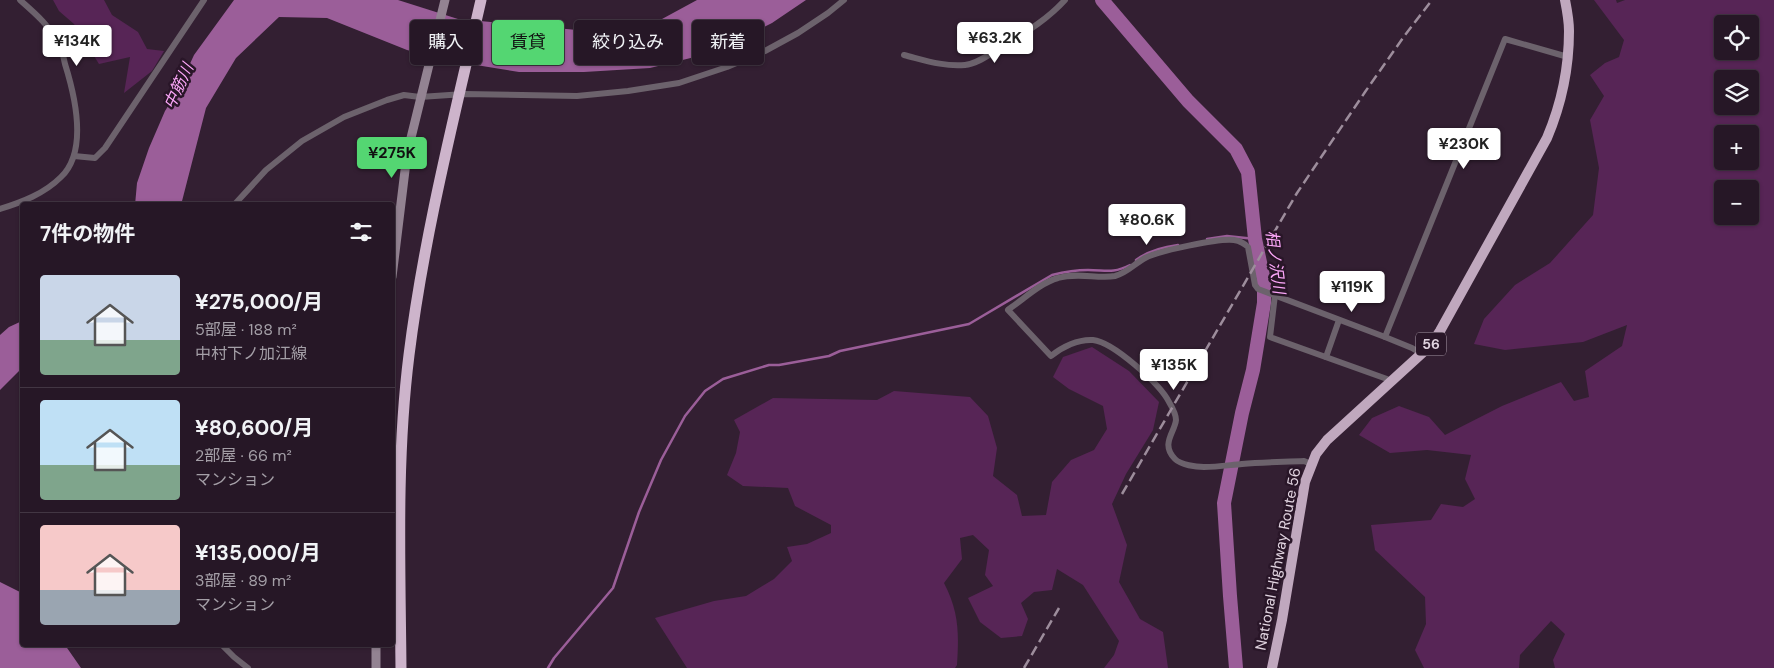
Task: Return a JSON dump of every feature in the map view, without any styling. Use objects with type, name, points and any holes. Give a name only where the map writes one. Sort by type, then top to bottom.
[{"type":"highway","points":[[401,668],[400,480],[409,356],[431,222],[481,0]]},
{"type":"highway","name":"National Highway Route 56","points":[[1272,668],[1305,482],[1311,464],[1327,440],[1422,354],[1440,331],[1547,138],[1556,116],[1568,57],[1569,30],[1566,0]]},
{"type":"main road","points":[[395,254],[408,154],[444,0]]},
{"type":"main road","points":[[376,647],[376,668]]},
{"type":"street","points":[[0,209],[32,197],[61,177],[74,156],[76,144],[75,106],[72,86],[60,46],[43,19],[20,0]]},
{"type":"street","points":[[74,156],[95,158],[105,148],[204,0]]},
{"type":"street","points":[[237,202],[266,170],[302,141],[344,117],[387,100],[404,95],[420,97],[464,94],[577,96],[679,83],[727,67],[765,51],[798,34],[844,0]]},
{"type":"street","points":[[904,55],[942,64],[967,65],[981,60],[1036,26],[1065,0]]},
{"type":"street","points":[[1385,337],[1505,39],[1568,57]]},
{"type":"street","points":[[1311,464],[1304,461],[1203,467],[1185,464],[1175,459],[1169,448],[1169,439],[1176,421],[1175,414],[1168,400],[1132,362],[1111,348],[1094,340],[1083,341],[1061,348],[1051,356],[1009,309],[1058,278],[1080,275],[1114,276],[1129,270],[1145,258],[1176,249],[1216,241],[1233,240],[1248,247],[1254,285],[1258,289],[1385,337],[1422,354]]},
{"type":"street","points":[[1272,295],[1270,336],[1387,379],[1390,383]]},
{"type":"street","points":[[1326,357],[1339,320]]},
{"type":"street","points":[[224,647],[248,668]]},
{"type":"shaded area","points":[[53,0],[104,0],[112,15],[138,32],[147,49],[164,51],[152,71],[124,93],[130,57],[99,64],[74,24],[59,11]]},
{"type":"shaded area","points":[[234,0],[398,0],[458,19],[469,20],[410,20],[410,51],[327,18],[279,17],[236,58],[206,108],[182,202],[135,202],[137,183],[149,148],[165,111],[177,92],[194,55]]},
{"type":"shaded area","points":[[697,0],[806,0],[764,27],[764,20],[692,20],[692,58],[682,60],[682,20],[654,20],[662,19]]},
{"type":"shaded area","points":[[1594,0],[1616,0],[1617,3],[1625,0],[1774,0],[1774,668],[1555,668],[1553,660],[1565,634],[1551,621],[1520,655],[1519,668],[1424,668],[1415,650],[1426,624],[1425,597],[1375,550],[1371,525],[1431,520],[1441,504],[1463,507],[1475,499],[1465,479],[1471,455],[1427,450],[1390,453],[1359,435],[1372,418],[1399,406],[1429,417],[1445,435],[1502,406],[1561,382],[1574,401],[1589,397],[1585,371],[1622,346],[1627,325],[1583,342],[1505,350],[1474,344],[1484,319],[1515,285],[1550,263],[1593,215],[1599,168],[1590,120],[1604,96],[1590,75],[1605,63],[1619,57],[1624,40]]},
{"type":"shaded area","points":[[482,21],[492,22],[492,65],[564,65],[564,29],[574,30],[574,65],[662,65],[650,68],[584,72],[519,72],[476,65],[482,65]]},
{"type":"shaded area","points":[[20,322],[20,371],[0,390],[0,335],[9,327]]},
{"type":"shaded area","points":[[1092,347],[1129,371],[1159,402],[1153,430],[1126,474],[1112,504],[1127,545],[1119,582],[1140,619],[1163,632],[1168,668],[1104,668],[1114,655],[1119,641],[1083,585],[1057,569],[1052,590],[1034,592],[1021,603],[1028,619],[1022,636],[1001,638],[980,622],[968,598],[993,586],[985,575],[989,550],[973,535],[960,538],[962,559],[944,583],[953,604],[957,623],[958,653],[955,668],[687,668],[655,618],[714,601],[746,596],[774,579],[792,561],[787,547],[807,544],[831,533],[831,525],[795,506],[788,488],[743,486],[727,475],[736,453],[740,432],[734,420],[773,398],[877,400],[894,391],[970,397],[988,416],[997,448],[993,476],[1017,495],[1022,516],[1046,515],[1052,482],[1071,460],[1094,450],[1107,429],[1103,406],[1069,389],[1053,377],[1063,357]]},
{"type":"shaded area","points":[[0,582],[20,592],[20,647],[66,647],[81,668],[0,668]]},
{"type":"waterway","name":"相ノ沢川","points":[[1102,0],[1188,101],[1236,149],[1248,172],[1255,239],[1264,281],[1264,303],[1253,370],[1242,413],[1224,503],[1236,668]]},
{"type":"waterway","points":[[1207,239],[1227,236],[1255,239]]},
{"type":"waterway","points":[[1136,260],[1156,250],[1178,245]]},
{"type":"waterway","points":[[548,668],[554,658],[613,588],[639,512],[661,460],[685,416],[705,391],[723,379],[769,365],[829,356],[840,351],[969,324],[1052,275],[1079,270],[1114,271],[1130,265]]},
{"type":"railway","points":[[1122,494],[1297,193],[1365,92],[1432,0]]},
{"type":"railway","points":[[1024,668],[1059,608]]},
{"type":"water label","name":"中筋川","points":[[178,86]]}]
